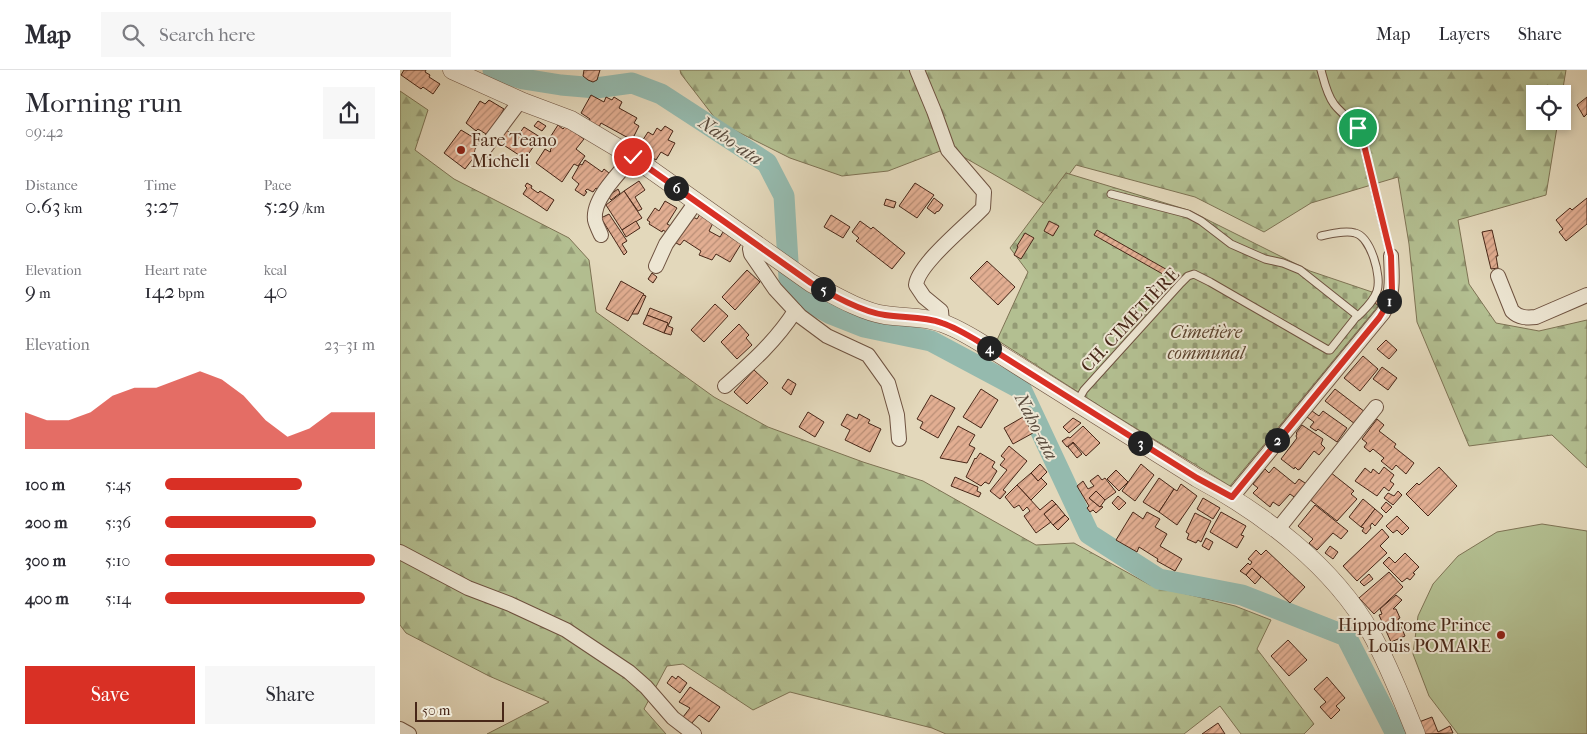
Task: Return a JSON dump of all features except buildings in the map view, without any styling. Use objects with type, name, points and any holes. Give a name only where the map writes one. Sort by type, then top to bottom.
[{"type":"street","points":[[452,70],[571,120],[633,157],[811,283],[840,299],[883,315],[922,318],[942,323],[993,350],[1197,478],[1232,497],[1278,529],[1299,547],[1331,579],[1356,610],[1379,649],[1416,734]]},
{"type":"street","points":[[917,70],[948,150],[984,192],[983,208],[926,264],[916,280],[916,285],[924,297],[941,311],[942,323]]},
{"type":"street","points":[[482,152],[520,100]]},
{"type":"street","points":[[601,235],[595,221],[596,210],[601,196],[633,157]]},
{"type":"street","points":[[656,266],[666,244],[696,202]]},
{"type":"street","points":[[754,241],[750,248],[751,254],[775,289],[795,312],[827,336],[868,355],[888,383],[897,415],[899,438]]},
{"type":"street","points":[[1232,497],[1383,313],[1389,302],[1392,290],[1391,256]]},
{"type":"street","points":[[1498,276],[1512,311],[1516,316],[1536,317],[1587,295]]},
{"type":"street","points":[[725,386],[772,342],[795,312]]},
{"type":"street","points":[[1278,529],[1376,407]]},
{"type":"street","points":[[400,552],[468,588],[510,604],[566,630],[629,672],[646,686],[673,718],[694,734]]},
{"type":"street","points":[[400,729],[408,734]]},
{"type":"lane","points":[[1320,70],[1331,99],[1358,128],[1361,135],[1391,256]]},
{"type":"lane","points":[[1111,194],[1188,214],[1201,221],[1231,244],[1265,259],[1283,263],[1300,270],[1357,316]]},
{"type":"lane","name":"CH. CIMETIÈRE","points":[[1077,403],[1084,390],[1180,283],[1188,276],[1194,274],[1330,350],[1357,316],[1368,306],[1376,293],[1379,282],[1377,270],[1366,242],[1357,233],[1348,232],[1320,236]]},
{"type":"green space","points":[[680,70],[1566,70],[1564,85],[1526,85],[1526,130],[1557,130],[1546,195],[1458,220],[1469,284],[1496,323],[1539,331],[1587,320],[1587,468],[1552,435],[1469,446],[1417,322],[1409,244],[1398,177],[1311,203],[1264,232],[1195,197],[1076,165],[1047,205],[948,148],[888,171],[842,176],[790,158],[718,122],[681,74]]},
{"type":"green space","points":[[400,91],[428,110],[415,150],[454,179],[569,238],[589,260],[596,312],[714,397],[768,427],[863,462],[923,481],[1036,545],[1074,543],[1150,585],[1235,606],[1271,620],[1257,649],[1314,724],[1304,734],[1241,734],[1220,706],[1184,734],[946,734],[932,728],[790,692],[753,710],[683,664],[667,666],[644,709],[666,734],[487,734],[549,702],[489,676],[406,633],[400,625]]},
{"type":"green space","name":"Cimetière communal","points":[[1066,173],[1188,210],[1310,271],[1372,292],[1378,306],[1230,486],[997,340],[1028,272],[1010,248]]},
{"type":"green space","name":"Hippodrome Prince Louis POMARE","points":[[1542,524],[1587,531],[1587,734],[1458,734],[1429,696],[1413,654],[1418,616],[1433,584],[1458,556],[1497,532]]},
{"type":"waterway","name":"Naho-ata","points":[[493,70],[523,79],[561,85],[596,88],[632,83],[661,94],[767,163],[784,196],[789,278],[794,289],[804,299],[831,314],[864,327],[931,341],[1021,389],[1089,534],[1159,579],[1242,595],[1346,636],[1396,734]]},
{"type":"place","name":"Fare Teano Micheli","points":[[461,150]]},
{"type":"place","name":"Hippodrome Prince Louis POMARE","points":[[1501,635]]},
{"type":"route","points":[[633,157],[811,283],[840,299],[883,315],[922,318],[942,323],[961,332],[993,350],[1197,478],[1232,497],[1379,318],[1389,302],[1392,290],[1391,256],[1365,149],[1358,128]]}]
